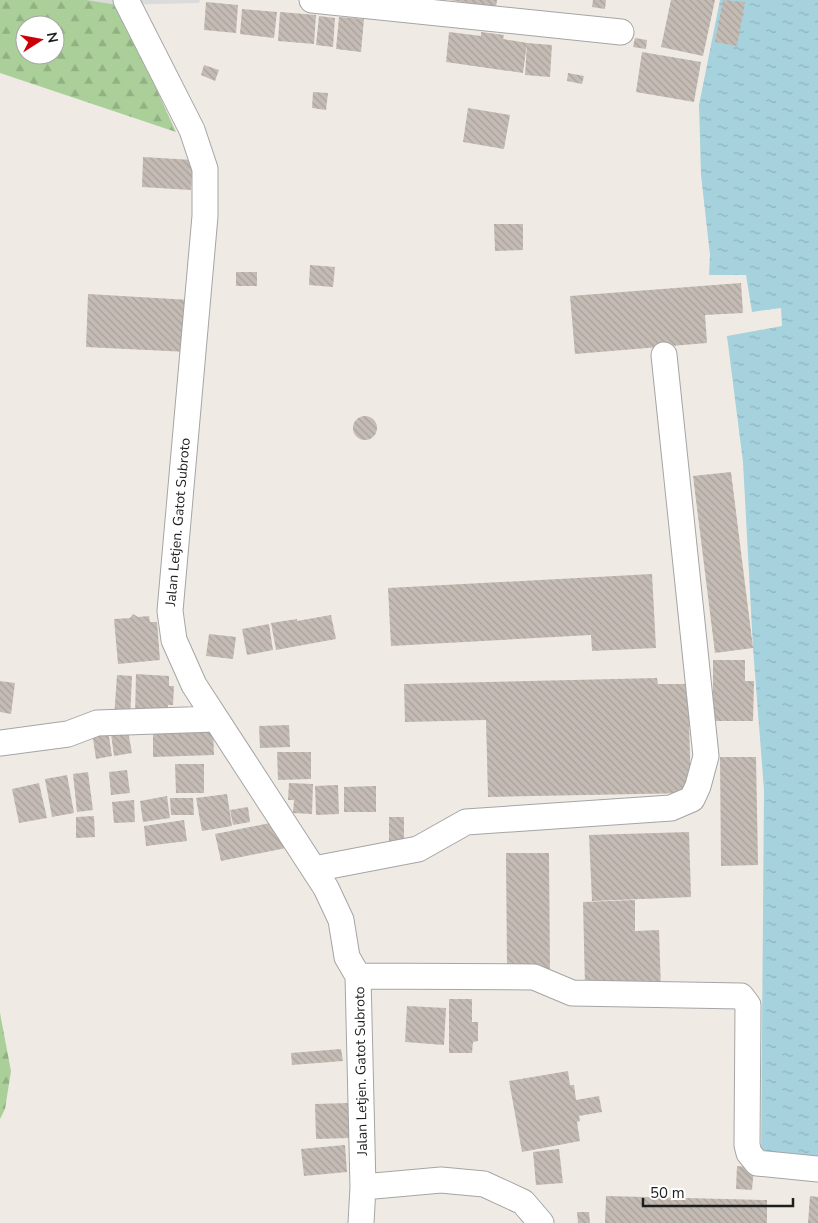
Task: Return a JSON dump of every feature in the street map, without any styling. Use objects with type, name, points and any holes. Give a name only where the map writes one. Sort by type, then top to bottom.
[{"type":"street","name":"Jalan Letjen. Gatot Subroto","points":[[126,0],[192,130],[205,170],[205,216],[170,611],[174,640],[194,684],[326,888],[342,920],[347,957],[358,976],[364,1187],[361,1223]]},
{"type":"street","points":[[312,0],[621,32]]},
{"type":"street","points":[[314,870],[418,849],[466,822],[671,808],[692,799],[698,786],[706,756],[664,355]]},
{"type":"street","points":[[0,744],[68,734],[97,723],[215,719]]},
{"type":"street","points":[[358,976],[534,977],[572,992],[741,996],[748,1005],[747,1145],[749,1153],[757,1163],[818,1169]]},
{"type":"street","points":[[364,1187],[441,1180],[484,1184],[523,1202],[541,1223]]},
{"type":"shaded area","points":[[87,0],[200,0],[199,3],[118,5]]},
{"type":"green space","points":[[0,0],[87,0],[118,5],[176,132],[0,73]]},
{"type":"green space","points":[[0,1013],[11,1071],[5,1109],[0,1119]]},
{"type":"water","points":[[720,0],[818,0],[818,1158],[761,1157],[764,790],[753,648],[743,462],[727,336],[782,326],[781,308],[752,312],[746,275],[709,275],[710,255],[701,175],[699,105]]},
{"type":"building","points":[[449,0],[497,0],[496,7]]},
{"type":"building","points":[[593,0],[606,0],[605,9],[592,7]]},
{"type":"building","points":[[671,0],[715,0],[703,56],[661,47]]},
{"type":"building","points":[[723,0],[745,2],[737,46],[715,42]]},
{"type":"building","points":[[206,2],[238,5],[236,33],[204,30]]},
{"type":"building","points":[[242,9],[277,12],[274,38],[240,34]]},
{"type":"building","points":[[280,12],[316,15],[314,44],[278,41]]},
{"type":"building","points":[[319,16],[335,18],[333,47],[316,45]]},
{"type":"building","points":[[339,17],[364,19],[361,52],[336,49]]},
{"type":"building","points":[[449,32],[481,36],[481,32],[504,35],[503,39],[527,43],[523,73],[446,62]]},
{"type":"building","points":[[635,38],[647,40],[646,49],[633,47]]},
{"type":"building","points":[[527,43],[552,45],[550,77],[525,75]]},
{"type":"building","points":[[642,52],[701,62],[694,102],[636,92]]},
{"type":"building","points":[[204,65],[219,70],[215,81],[201,75]]},
{"type":"building","points":[[568,73],[584,76],[582,84],[567,81]]},
{"type":"building","points":[[313,92],[328,93],[326,110],[312,108]]},
{"type":"building","points":[[468,108],[510,115],[504,149],[463,142]]},
{"type":"building","points":[[143,157],[193,160],[191,190],[142,187]]},
{"type":"building","points":[[494,224],[523,224],[523,250],[495,251]]},
{"type":"building","points":[[310,265],[335,267],[333,287],[309,285]]},
{"type":"building","points":[[236,272],[257,272],[257,286],[236,286]]},
{"type":"building","points":[[741,283],[743,313],[705,315],[707,343],[575,354],[570,296]]},
{"type":"building","points":[[88,294],[190,300],[188,352],[86,347]]},
{"type":"building","points":[[365,416],[373,420],[377,428],[373,436],[365,440],[357,436],[353,428],[357,420]]},
{"type":"building","points":[[731,472],[753,648],[715,653],[693,476]]},
{"type":"building","points":[[652,574],[656,648],[592,651],[591,635],[391,646],[388,588]]},
{"type":"building","points":[[133,614],[138,617],[149,616],[150,622],[157,622],[160,660],[118,664],[114,619],[130,618]]},
{"type":"building","points":[[331,615],[336,639],[276,650],[271,623]]},
{"type":"building","points":[[269,624],[273,650],[247,655],[242,629]]},
{"type":"building","points":[[209,634],[236,637],[233,659],[206,656]]},
{"type":"building","points":[[713,660],[745,660],[745,681],[754,681],[753,721],[713,721]]},
{"type":"building","points":[[136,674],[169,676],[169,686],[174,686],[173,705],[168,705],[168,718],[135,716]]},
{"type":"building","points":[[117,675],[132,676],[130,719],[114,718]]},
{"type":"building","points":[[657,678],[658,684],[688,684],[691,793],[488,797],[486,720],[405,722],[404,684]]},
{"type":"building","points":[[0,681],[15,683],[11,714],[0,712]]},
{"type":"building","points":[[289,725],[290,747],[260,748],[259,726]]},
{"type":"building","points":[[213,727],[214,755],[153,757],[153,728]]},
{"type":"building","points":[[108,730],[112,756],[96,759],[92,732]]},
{"type":"building","points":[[128,731],[132,753],[114,756],[111,734]]},
{"type":"building","points":[[277,752],[311,752],[311,779],[278,780]]},
{"type":"building","points":[[720,757],[756,757],[758,865],[721,866]]},
{"type":"building","points":[[175,764],[204,764],[204,793],[176,793]]},
{"type":"building","points":[[127,770],[130,793],[111,795],[109,772]]},
{"type":"building","points":[[88,772],[93,810],[77,812],[73,774]]},
{"type":"building","points":[[67,775],[74,813],[52,817],[45,779]]},
{"type":"building","points":[[39,783],[47,818],[19,823],[12,789]]},
{"type":"building","points":[[289,783],[313,784],[312,814],[293,813],[294,800],[288,800]]},
{"type":"building","points":[[338,785],[339,814],[316,815],[315,786]]},
{"type":"building","points":[[376,786],[376,812],[344,812],[344,787]]},
{"type":"building","points":[[227,794],[232,826],[202,831],[196,798]]},
{"type":"building","points":[[167,796],[170,818],[143,822],[140,801]]},
{"type":"building","points":[[170,798],[193,798],[194,815],[171,815]]},
{"type":"building","points":[[134,800],[135,822],[114,823],[112,802]]},
{"type":"building","points":[[248,807],[250,822],[233,825],[230,810]]},
{"type":"building","points":[[94,816],[95,837],[76,838],[76,817]]},
{"type":"building","points":[[389,817],[404,817],[404,843],[389,843]]},
{"type":"building","points":[[184,820],[187,841],[146,846],[144,826]]},
{"type":"building","points":[[270,823],[286,848],[221,861],[215,834]]},
{"type":"building","points":[[689,832],[691,897],[592,901],[589,835]]},
{"type":"building","points":[[506,853],[549,853],[550,971],[507,971]]},
{"type":"building","points":[[635,900],[635,931],[659,930],[661,991],[585,987],[583,902]]},
{"type":"building","points":[[449,999],[472,999],[472,1022],[478,1022],[478,1041],[473,1042],[472,1053],[449,1053]]},
{"type":"building","points":[[407,1006],[446,1008],[444,1045],[405,1042]]},
{"type":"building","points":[[341,1049],[343,1061],[292,1065],[291,1053]]},
{"type":"building","points":[[568,1071],[570,1085],[574,1085],[576,1100],[599,1096],[602,1112],[579,1116],[580,1121],[577,1122],[580,1141],[522,1152],[509,1081]]},
{"type":"building","points":[[349,1103],[350,1138],[316,1139],[315,1104]]},
{"type":"building","points":[[345,1145],[347,1172],[304,1176],[301,1149]]},
{"type":"building","points":[[559,1149],[563,1183],[536,1185],[533,1152]]},
{"type":"building","points":[[737,1166],[754,1168],[752,1190],[736,1189]]},
{"type":"building","points":[[606,1196],[767,1200],[767,1223],[605,1223]]},
{"type":"building","points":[[810,1196],[818,1197],[818,1223],[808,1223]]},
{"type":"building","points":[[577,1212],[589,1212],[590,1223],[578,1223]]}]
